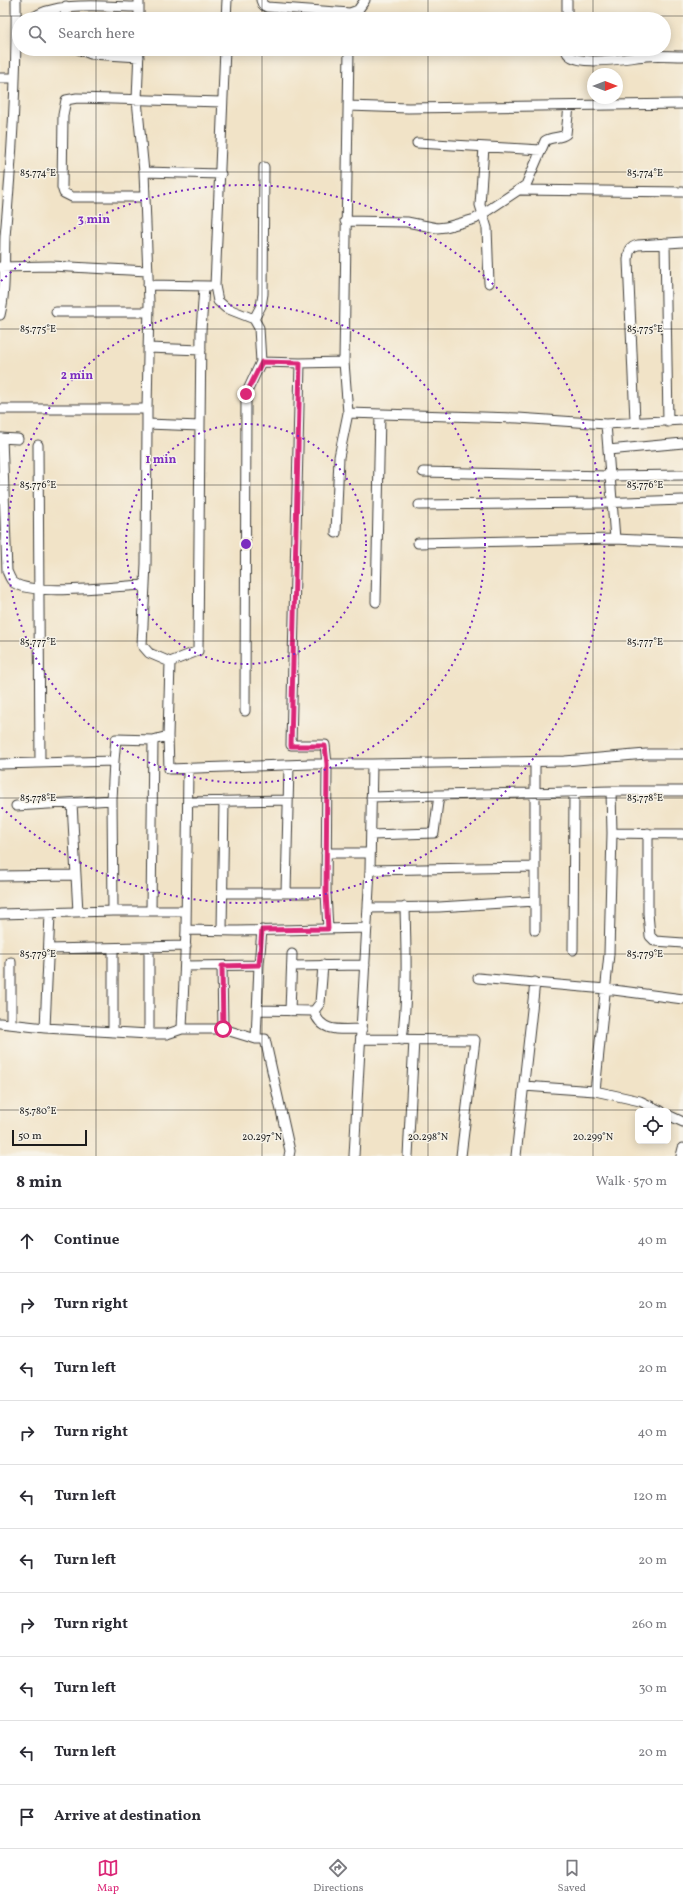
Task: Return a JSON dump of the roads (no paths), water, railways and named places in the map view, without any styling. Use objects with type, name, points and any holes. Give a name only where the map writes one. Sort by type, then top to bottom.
[{"type":"street","points":[[16,0],[16,12]]},
{"type":"street","points":[[226,12],[227,0]]},
{"type":"street","points":[[261,0],[263,5],[267,7],[313,12]]},
{"type":"street","points":[[355,12],[365,0]]},
{"type":"street","points":[[567,0],[567,12]]},
{"type":"street","points":[[41,12],[44,10],[66,6],[139,4]]},
{"type":"street","points":[[66,6],[66,12]]},
{"type":"street","points":[[0,315],[3,302],[2,267],[12,160],[16,56]]},
{"type":"street","points":[[139,56],[137,100],[144,172],[149,312],[146,424],[145,585],[142,645],[148,653],[170,662],[198,651],[200,350],[204,287]]},
{"type":"street","points":[[225,56],[221,174],[215,286],[218,301],[222,305],[254,319],[260,328],[262,362],[246,394],[245,711]]},
{"type":"street","points":[[336,533],[339,457],[348,413],[344,362],[350,56]]},
{"type":"street","points":[[569,56],[584,60],[606,60],[648,56],[683,56]]},
{"type":"street","points":[[0,78],[15,78]]},
{"type":"street","points":[[144,197],[72,197],[64,193],[62,187],[63,115],[66,100],[77,98],[222,102]]},
{"type":"street","points":[[348,106],[408,108],[683,104]]},
{"type":"street","points":[[346,221],[407,222],[437,228],[463,223],[482,215],[520,190],[530,181],[541,150],[549,138],[564,136],[566,134],[569,106]]},
{"type":"street","points":[[417,143],[541,150]]},
{"type":"street","points":[[484,147],[480,198],[482,215],[487,228],[489,284]]},
{"type":"street","points":[[254,319],[261,306],[263,294],[264,167]]},
{"type":"street","points":[[144,172],[221,174]]},
{"type":"street","points":[[520,190],[683,192]]},
{"type":"street","points":[[635,421],[628,260],[629,250],[633,246],[638,245],[683,242]]},
{"type":"street","points":[[665,243],[668,422]]},
{"type":"street","points":[[2,267],[51,266],[148,271]]},
{"type":"street","points":[[148,285],[215,286]]},
{"type":"street","points":[[56,312],[149,312]]},
{"type":"street","points":[[148,348],[200,350]]},
{"type":"street","points":[[262,362],[344,362]]},
{"type":"street","points":[[300,363],[291,746],[325,746],[327,764],[326,893],[328,929]]},
{"type":"street","points":[[0,409],[147,409]]},
{"type":"street","points":[[348,413],[518,418],[606,424],[635,421],[668,422],[683,420]]},
{"type":"street","points":[[376,602],[380,414]]},
{"type":"street","points":[[146,424],[200,426]]},
{"type":"street","points":[[606,424],[608,476],[615,539]]},
{"type":"street","points":[[18,439],[1,438],[7,571],[10,580],[17,584],[39,590],[145,585]]},
{"type":"street","points":[[608,450],[683,443]]},
{"type":"street","points":[[38,445],[40,763]]},
{"type":"street","points":[[423,472],[608,476],[683,475]]},
{"type":"street","points":[[419,505],[683,500]]},
{"type":"street","points":[[418,543],[615,539],[683,542]]},
{"type":"street","points":[[170,662],[168,736],[169,769],[327,764],[535,762],[646,754],[683,754]]},
{"type":"street","points":[[113,911],[112,800],[116,739],[153,740],[168,736]]},
{"type":"street","points":[[151,911],[153,740]]},
{"type":"street","points":[[0,764],[114,761]]},
{"type":"street","points":[[535,762],[535,930]]},
{"type":"street","points":[[354,1156],[370,870],[372,764]]},
{"type":"street","points":[[286,893],[289,765]]},
{"type":"street","points":[[182,1029],[186,966],[188,769]]},
{"type":"street","points":[[595,1091],[609,954],[612,833],[611,791]]},
{"type":"street","points":[[371,797],[536,792],[683,791]]},
{"type":"street","points":[[573,950],[574,792]]},
{"type":"street","points":[[371,835],[434,833],[439,795]]},
{"type":"street","points":[[16,806],[112,800]]},
{"type":"street","points":[[188,802],[288,800]]},
{"type":"street","points":[[222,930],[224,801]]},
{"type":"street","points":[[72,802],[78,912]]},
{"type":"street","points":[[612,833],[683,834]]},
{"type":"street","points":[[648,834],[648,929],[650,936],[655,941],[683,943]]},
{"type":"street","points":[[326,853],[370,853]]},
{"type":"street","points":[[370,870],[535,867]]},
{"type":"street","points":[[0,876],[76,875]]},
{"type":"street","points":[[223,893],[326,893]]},
{"type":"street","points":[[368,908],[535,901]]},
{"type":"street","points":[[402,1040],[406,963],[405,907]]},
{"type":"street","points":[[0,914],[186,910]]},
{"type":"street","points":[[45,1028],[50,914]]},
{"type":"street","points":[[186,930],[367,928]]},
{"type":"street","points":[[256,1039],[262,930]]},
{"type":"street","points":[[49,949],[186,946]]},
{"type":"street","points":[[148,947],[149,1034]]},
{"type":"street","points":[[113,948],[113,1032]]},
{"type":"street","points":[[290,1011],[292,954]]},
{"type":"street","points":[[10,962],[11,1024]]},
{"type":"street","points":[[186,966],[259,965]]},
{"type":"street","points":[[314,1011],[320,1003],[323,965]]},
{"type":"street","points":[[292,966],[365,965]]},
{"type":"street","points":[[222,966],[223,1029]]},
{"type":"street","points":[[478,978],[535,982],[683,998]]},
{"type":"street","points":[[516,1156],[535,982]]},
{"type":"street","points":[[257,1010],[314,1011]]},
{"type":"street","points":[[314,1011],[319,1024],[325,1027],[335,1029],[362,1029]]},
{"type":"street","points":[[0,1024],[149,1034],[167,1034],[182,1029],[223,1029],[256,1039],[265,1039],[290,1156]]},
{"type":"street","points":[[361,1040],[475,1040],[461,1156]]},
{"type":"street","points":[[408,1156],[414,1040]]},
{"type":"street","points":[[524,1086],[595,1091],[640,1101],[655,1108]]},
{"type":"street","points":[[671,1116],[683,1122]]},
{"type":"street","points":[[681,1156],[683,1148]]}]
